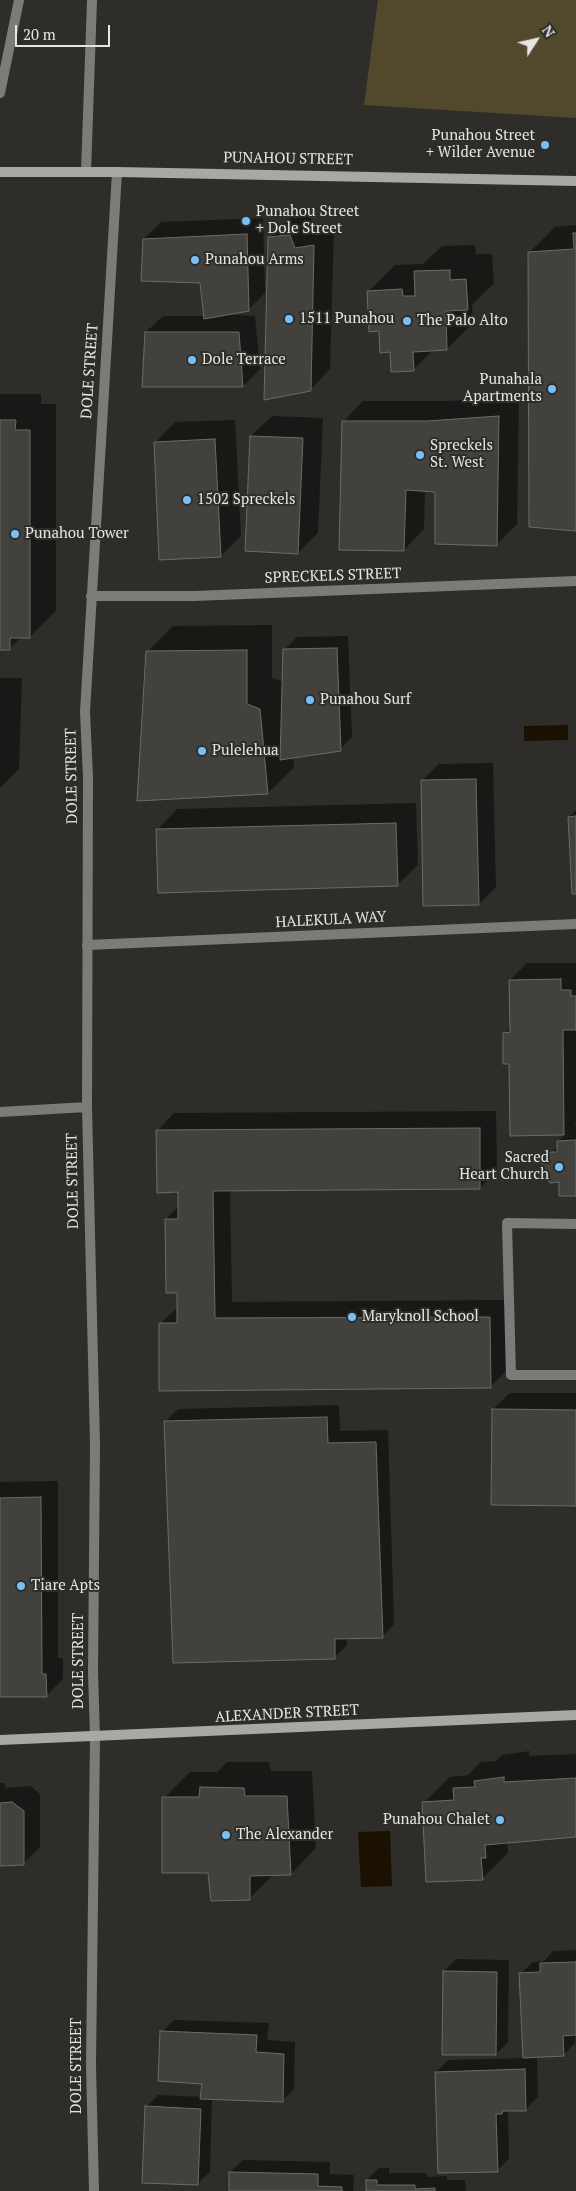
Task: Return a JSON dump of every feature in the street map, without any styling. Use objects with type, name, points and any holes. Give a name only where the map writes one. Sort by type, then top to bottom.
[{"type":"main road","name":"PUNAHOU STREET","points":[[0,172],[118,172],[576,181]]},
{"type":"main road","name":"ALEXANDER STREET","points":[[0,1740],[576,1715]]},
{"type":"street","points":[[0,93],[19,0]]},
{"type":"street","points":[[86,172],[92,0]]},
{"type":"street","name":"DOLE STREET","points":[[94,2191],[91,2065],[96,1737],[93,1672],[95,1444],[86,1107],[88,777],[85,712],[118,172]]},
{"type":"street","name":"SPRECKELS STREET","points":[[91,596],[194,596],[576,582]]},
{"type":"street","name":"HALEKULA WAY","points":[[87,946],[576,924]]},
{"type":"street","points":[[0,1112],[86,1107]]},
{"type":"street","points":[[576,1224],[507,1223],[511,1375],[576,1375]]},
{"type":"shaded area","points":[[378,0],[576,0],[576,118],[364,105]]},
{"type":"shaded area","points":[[568,725],[568,740],[524,741],[524,726]]},
{"type":"shaded area","points":[[390,1831],[392,1886],[361,1887],[358,1832]]},
{"type":"building","name":"Punahala Apartments","points":[[573,233],[576,233],[576,531],[529,527],[528,252],[574,249]]},
{"type":"building","name":"Punahou Arms","points":[[247,234],[249,311],[204,319],[200,283],[141,281],[143,239]]},
{"type":"building","name":"1511 Punahou","points":[[290,235],[295,248],[314,245],[311,391],[264,400],[268,237]]},
{"type":"building","name":"The Palo Alto","points":[[450,270],[450,280],[466,279],[468,310],[446,311],[447,350],[413,352],[414,371],[391,372],[390,352],[380,353],[379,331],[369,332],[367,291],[402,289],[403,296],[415,296],[414,271]]},
{"type":"building","name":"Dole Terrace","points":[[145,332],[239,332],[243,387],[142,387]]},
{"type":"building","name":"Spreckels St. West","points":[[499,416],[497,546],[435,544],[435,492],[406,490],[404,551],[339,550],[342,421],[427,421]]},
{"type":"building","name":"Punahou Tower","points":[[0,420],[16,420],[15,430],[30,430],[30,638],[10,638],[10,650],[0,650]]},
{"type":"building","points":[[250,436],[303,438],[298,554],[245,551]]},
{"type":"building","name":"1502 Spreckels","points":[[215,439],[221,557],[159,560],[154,442]]},
{"type":"building","name":"Punahou Surf","points":[[337,648],[341,751],[280,760],[283,649]]},
{"type":"building","name":"Pulelehua","points":[[247,650],[247,704],[260,709],[268,794],[137,801],[146,651]]},
{"type":"building","points":[[476,779],[479,905],[423,906],[421,780]]},
{"type":"building","points":[[576,816],[576,894],[572,894],[568,817]]},
{"type":"building","points":[[396,823],[398,886],[158,893],[156,829]]},
{"type":"building","points":[[561,979],[561,990],[571,990],[571,996],[576,996],[576,1030],[563,1030],[564,1135],[510,1136],[509,1064],[503,1064],[503,1033],[510,1032],[509,980]]},
{"type":"building","points":[[480,1128],[480,1189],[213,1191],[215,1318],[490,1317],[491,1388],[159,1391],[159,1323],[177,1323],[177,1293],[166,1293],[165,1219],[178,1219],[178,1192],[157,1193],[156,1130]]},
{"type":"building","name":"Sacred Heart Church","points":[[576,1140],[576,1196],[559,1196],[559,1182],[550,1183],[542,1173],[542,1160],[551,1152],[557,1152],[557,1141]]},
{"type":"building","points":[[492,1409],[576,1410],[576,1506],[491,1505]]},
{"type":"building","points":[[327,1417],[328,1443],[376,1442],[383,1638],[335,1639],[335,1659],[173,1663],[164,1421]]},
{"type":"building","name":"Tiare Apts","points":[[41,1497],[42,1674],[46,1674],[47,1697],[0,1697],[0,1498]]},
{"type":"building","name":"Punahou Chalet","points":[[504,1777],[504,1782],[576,1778],[576,1837],[485,1845],[486,1858],[481,1858],[483,1880],[426,1882],[422,1802],[454,1800],[453,1788],[475,1787],[474,1781]]},
{"type":"building","name":"The Alexander","points":[[200,1787],[244,1788],[245,1796],[287,1796],[291,1875],[250,1876],[250,1900],[211,1901],[208,1873],[162,1873],[162,1797],[199,1797]]},
{"type":"building","points":[[12,1802],[24,1811],[24,1865],[0,1866],[0,1803]]},
{"type":"building","points":[[576,1962],[576,2035],[563,2036],[564,2056],[523,2058],[519,1973],[540,1972],[540,1963]]},
{"type":"building","points":[[443,1971],[497,1972],[496,2055],[442,2055]]},
{"type":"building","points":[[160,2031],[257,2035],[256,2052],[284,2054],[283,2102],[200,2099],[202,2084],[158,2081]]},
{"type":"building","points":[[525,2069],[526,2111],[503,2111],[502,2114],[496,2114],[498,2172],[438,2173],[435,2072]]},
{"type":"building","points":[[145,2106],[201,2109],[198,2185],[142,2183]]},
{"type":"building","points":[[229,2172],[318,2174],[318,2186],[342,2187],[342,2191],[229,2191]]},
{"type":"building","points":[[366,2180],[377,2180],[377,2185],[415,2185],[415,2189],[435,2188],[435,2191],[366,2191]]},
{"type":"place","name":"Punahou Street + Wilder Avenue","points":[[545,145]]},
{"type":"place","name":"Punahou Street + Dole Street","points":[[246,221]]},
{"type":"place","name":"Punahou Arms","points":[[195,260]]},
{"type":"place","name":"1511 Punahou","points":[[289,319]]},
{"type":"place","name":"The Palo Alto","points":[[407,321]]},
{"type":"place","name":"Dole Terrace","points":[[192,360]]},
{"type":"place","name":"Punahala Apartments","points":[[552,389]]},
{"type":"place","name":"Spreckels St. West","points":[[420,455]]},
{"type":"place","name":"1502 Spreckels","points":[[187,500]]},
{"type":"place","name":"Punahou Tower","points":[[15,534]]},
{"type":"place","name":"Punahou Surf","points":[[310,700]]},
{"type":"place","name":"Pulelehua","points":[[202,751]]},
{"type":"place","name":"Sacred Heart Church","points":[[559,1167]]},
{"type":"place","name":"Maryknoll School","points":[[352,1317]]},
{"type":"place","name":"Tiare Apts","points":[[21,1586]]},
{"type":"place","name":"Punahou Chalet","points":[[500,1820]]},
{"type":"place","name":"The Alexander","points":[[226,1835]]}]
